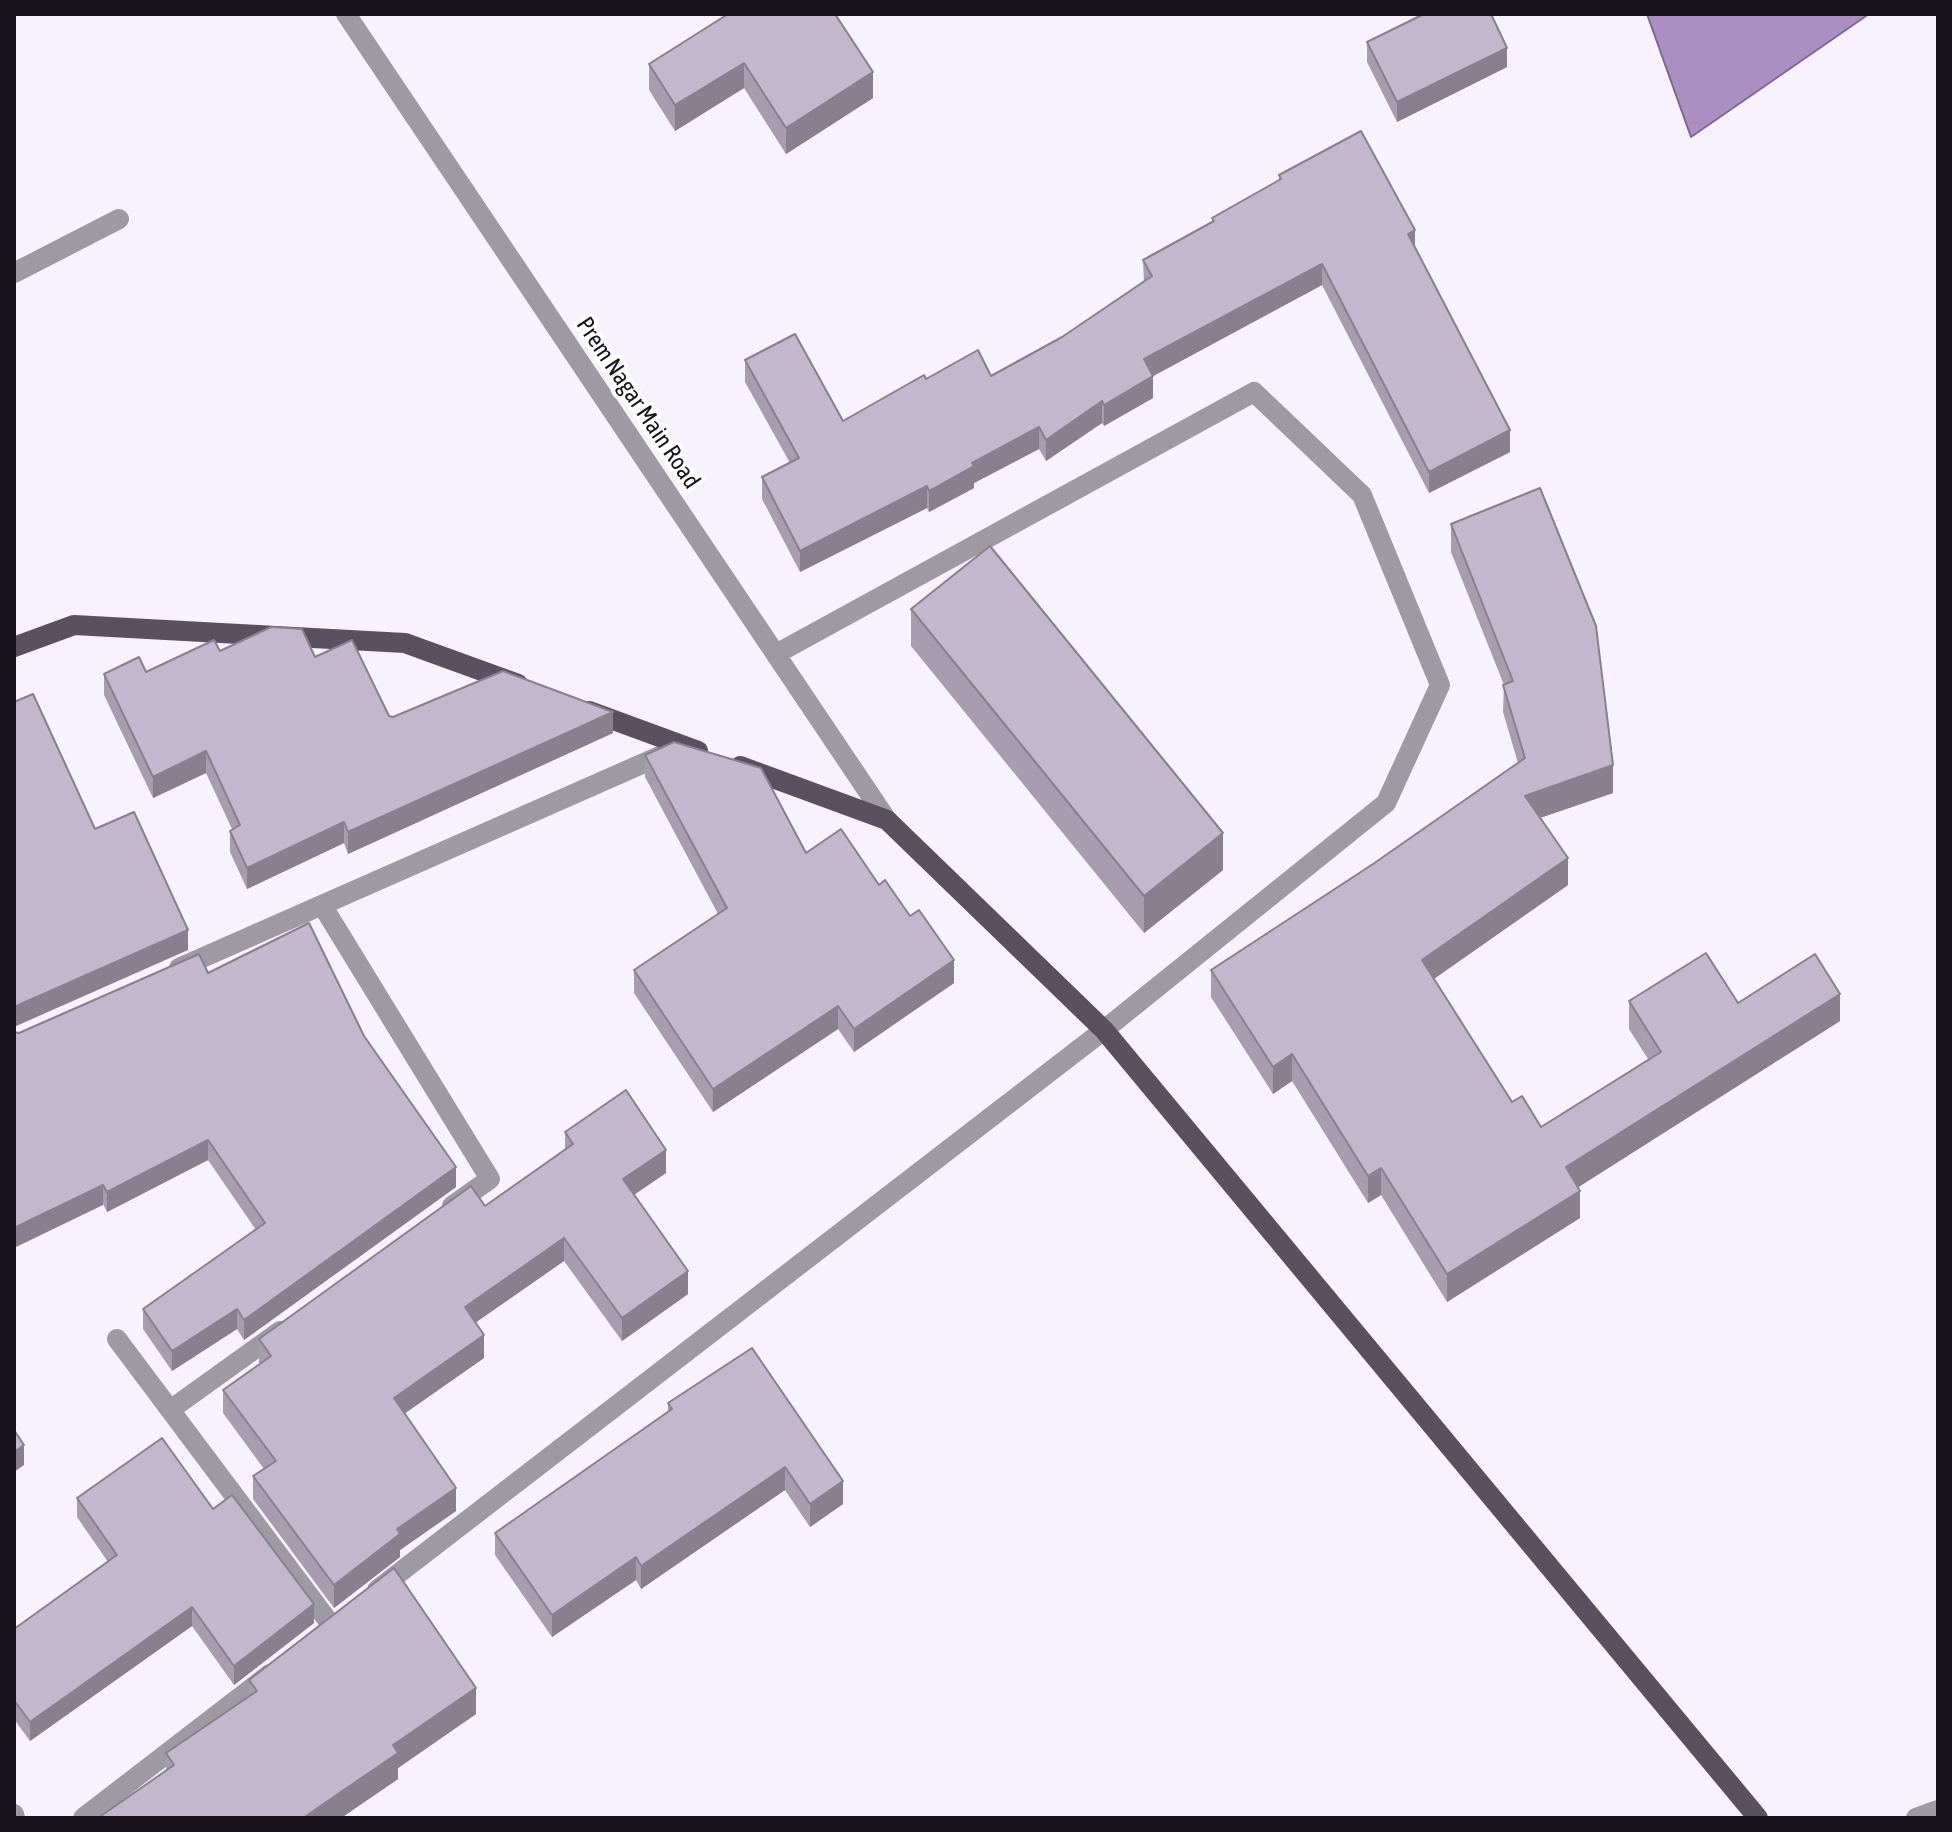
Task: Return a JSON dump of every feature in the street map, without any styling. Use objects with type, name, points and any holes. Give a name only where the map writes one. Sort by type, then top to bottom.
[{"type":"main road","points":[[14,647],[74,625],[405,643],[537,692]]},
{"type":"main road","points":[[567,702],[887,820],[1104,1030],[1758,1818]]},
{"type":"street","name":"Prem Nagar Main Road","points":[[346,14],[887,820]]},
{"type":"street","points":[[14,273],[119,219]]},
{"type":"street","points":[[117,1339],[338,1621],[1104,1030],[1386,803],[1440,685],[1362,495],[1254,392],[776,654]]},
{"type":"street","points":[[154,979],[684,746]]},
{"type":"street","points":[[322,905],[490,1179],[439,1216]]},
{"type":"street","points":[[170,1410],[298,1318]]},
{"type":"street","points":[[83,1818],[282,1664]]},
{"type":"street","points":[[1916,1818],[1938,1810]]},
{"type":"shaded area","points":[[1647,14],[1869,14],[1691,137]]},
{"type":"building","points":[[728,14],[835,14],[873,72],[786,128],[744,63],[675,105],[649,64]]},
{"type":"building","points":[[1424,14],[1491,14],[1507,48],[1397,102],[1367,42]]},
{"type":"building","points":[[1361,131],[1415,230],[1408,234],[1510,430],[1429,472],[1322,264],[1144,359],[1153,376],[1104,405],[1102,401],[1046,440],[1039,427],[972,463],[974,466],[929,491],[927,486],[800,551],[762,477],[799,458],[745,360],[795,334],[843,421],[924,375],[926,379],[978,350],[991,376],[1062,337],[1152,276],[1143,260],[1214,221],[1212,218],[1281,179],[1279,175]]},
{"type":"building","points":[[1540,488],[1596,626],[1613,765],[1525,796],[1568,858],[1422,960],[1512,1102],[1522,1096],[1541,1127],[1661,1052],[1629,1001],[1706,953],[1738,1003],[1815,954],[1840,994],[1566,1167],[1580,1191],[1447,1274],[1381,1168],[1368,1176],[1292,1054],[1273,1067],[1211,970],[1373,864],[1525,758],[1503,685],[1513,681],[1451,524]]},
{"type":"building","points":[[990,546],[1223,833],[1144,896],[911,609]]},
{"type":"building","points":[[271,627],[302,629],[315,657],[352,640],[389,716],[393,717],[503,671],[613,712],[348,832],[344,822],[247,868],[230,831],[240,825],[206,751],[153,777],[104,674],[139,657],[146,672],[214,640],[220,651]]},
{"type":"building","points":[[33,694],[95,829],[134,812],[188,930],[14,1007],[14,702]]},
{"type":"building","points":[[674,742],[761,768],[806,853],[841,829],[879,885],[885,880],[910,916],[919,910],[954,960],[854,1029],[838,1006],[713,1089],[634,970],[727,908],[645,755]]},
{"type":"building","points":[[309,923],[364,1036],[456,1167],[244,1320],[237,1309],[172,1351],[143,1309],[265,1223],[208,1140],[107,1192],[103,1185],[14,1228],[14,1032],[19,1033],[199,954],[208,973]]},
{"type":"building","points":[[626,1090],[666,1150],[623,1179],[688,1271],[622,1318],[564,1238],[465,1307],[484,1335],[394,1398],[456,1488],[397,1529],[400,1534],[334,1585],[253,1476],[276,1461],[223,1390],[271,1356],[259,1339],[471,1186],[485,1206],[573,1144],[565,1132]]},
{"type":"building","points":[[752,1348],[843,1481],[810,1504],[785,1467],[641,1566],[636,1557],[552,1615],[495,1533],[672,1409],[668,1403]]},
{"type":"building","points":[[14,1430],[24,1445],[14,1452]]},
{"type":"building","points":[[162,1438],[213,1509],[232,1495],[314,1604],[234,1666],[192,1607],[30,1722],[14,1700],[14,1629],[117,1555],[77,1498]]},
{"type":"building","points":[[394,1568],[476,1688],[393,1745],[398,1753],[303,1818],[98,1818],[174,1765],[166,1753],[257,1691],[249,1680]]}]
